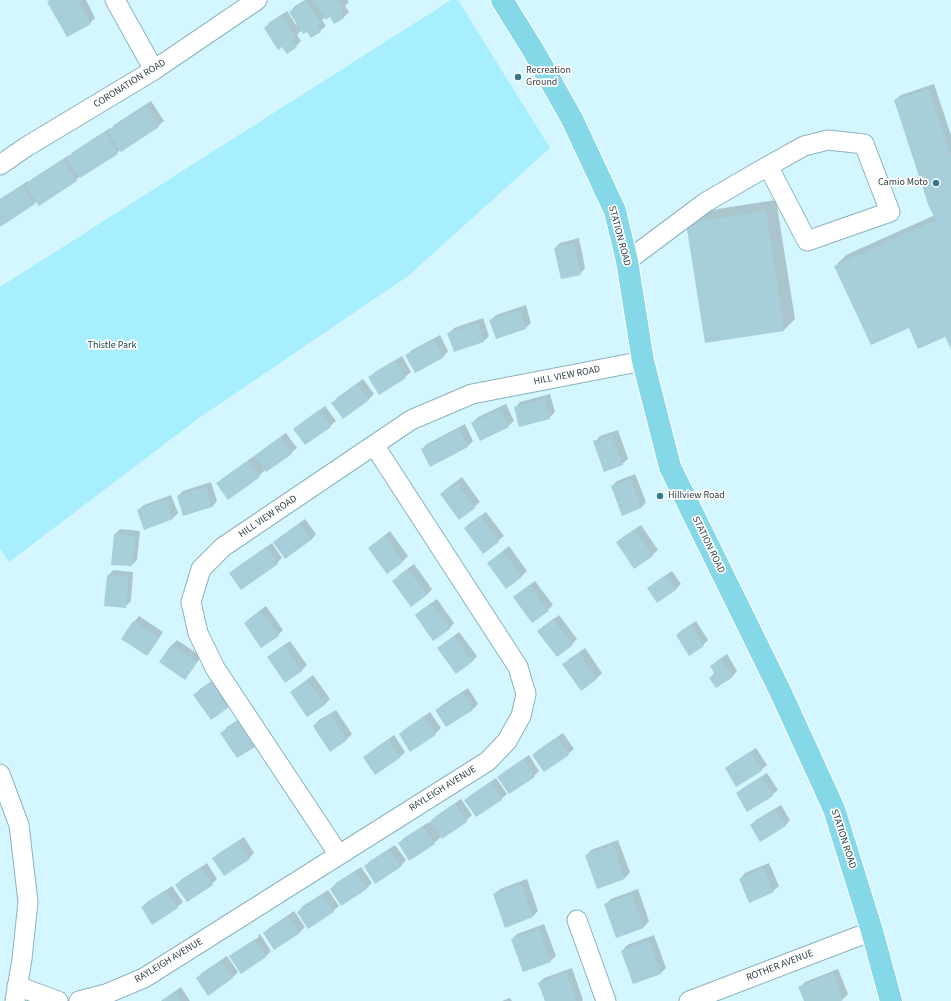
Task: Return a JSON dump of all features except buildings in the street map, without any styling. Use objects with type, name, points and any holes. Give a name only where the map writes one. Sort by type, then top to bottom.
[{"type":"main road","name":"STATION ROAD","points":[[502,0],[533,50],[575,126],[615,211],[627,261],[643,361],[670,468],[781,693],[834,809],[872,931],[891,1001]]},
{"type":"street","points":[[115,0],[154,70]]},
{"type":"street","name":"CORONATION ROAD","points":[[0,165],[26,147],[154,70],[257,0]]},
{"type":"street","points":[[627,261],[706,202],[768,166],[804,146],[828,140],[864,144],[890,212],[808,241],[768,166]]},
{"type":"street","name":"HILL VIEW ROAD","points":[[339,854],[215,668],[198,633],[191,602],[201,569],[223,547],[411,420],[472,394],[643,361]]},
{"type":"street","name":"RAYLEIGH AVENUE","points":[[79,1001],[106,994],[144,978],[488,761],[507,741],[521,716],[526,694],[518,667],[374,445]]},
{"type":"street","points":[[0,774],[19,825],[28,902],[22,959],[16,994],[58,1001]]},
{"type":"street","points":[[577,920],[606,1001]]},
{"type":"street","name":"ROTHER AVENUE","points":[[689,1001],[872,931]]},
{"type":"green space","name":"Thistle Park","points":[[451,0],[458,0],[550,148],[408,276],[199,418],[9,562],[0,549],[0,287]]},
{"type":"place","name":"Recreation Ground","points":[[518,77]]},
{"type":"place","name":"Camio Moto","points":[[936,183]]},
{"type":"place","name":"Hillview Road","points":[[660,496]]}]
